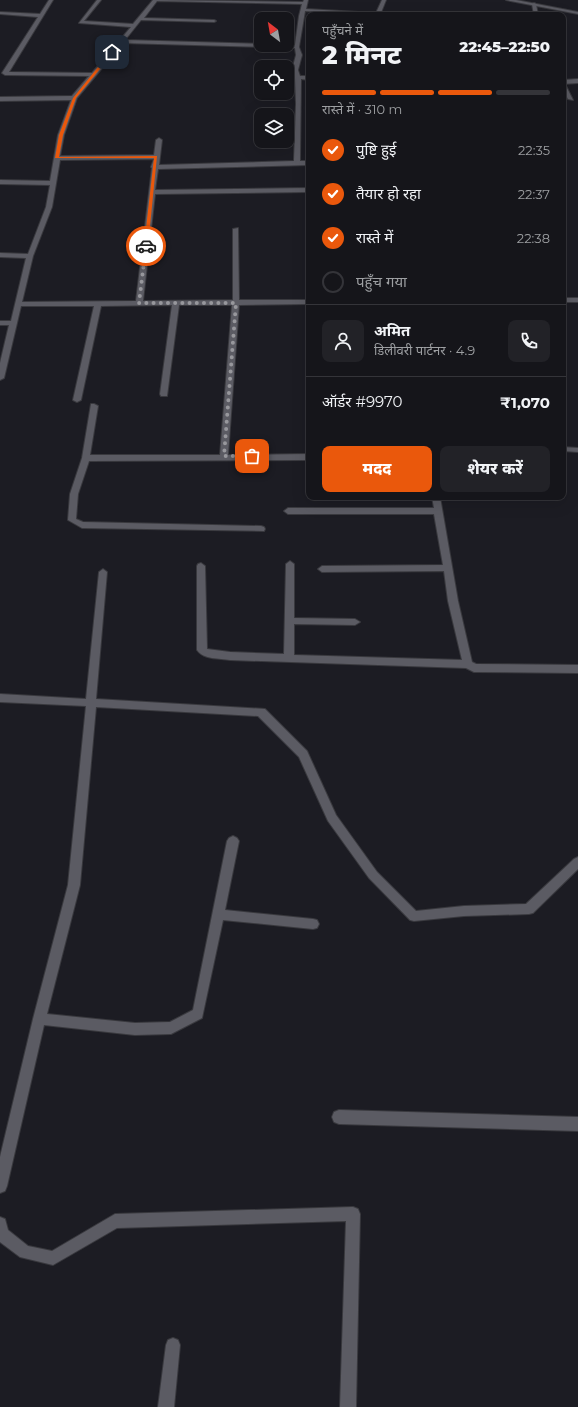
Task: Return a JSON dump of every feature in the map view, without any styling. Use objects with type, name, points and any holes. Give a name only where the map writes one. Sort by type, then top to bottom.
[{"type":"street","points":[[51,0],[6,72],[92,75]]},
{"type":"street","points":[[99,0],[81,22],[134,26]]},
{"type":"street","points":[[0,374],[30,256],[49,207],[61,135],[74,98],[156,0],[306,2],[301,16],[297,46],[301,55],[294,70],[298,77],[302,104],[297,163]]},
{"type":"street","points":[[379,12],[384,0]]},
{"type":"street","points":[[508,0],[578,13]]},
{"type":"street","points":[[534,4],[535,12]]},
{"type":"street","points":[[304,10],[334,12]]},
{"type":"street","points":[[0,13],[41,16]]},
{"type":"street","points":[[140,19],[214,21]]},
{"type":"street","points":[[122,40],[297,46]]},
{"type":"street","points":[[298,77],[306,78]]},
{"type":"street","points":[[566,82],[578,81]]},
{"type":"street","points":[[566,91],[571,99]]},
{"type":"street","points":[[0,99],[74,98]]},
{"type":"street","points":[[139,303],[154,167],[159,140]]},
{"type":"street","points":[[56,158],[156,157]]},
{"type":"street","points":[[154,167],[306,163]]},
{"type":"street","points":[[0,182],[52,183]]},
{"type":"street","points":[[152,192],[306,190]]},
{"type":"street","points":[[224,456],[236,303],[236,229]]},
{"type":"street","points":[[0,255],[30,256]]},
{"type":"street","points":[[566,300],[578,300]]},
{"type":"street","points":[[18,304],[306,302]]},
{"type":"street","points":[[164,394],[176,303]]},
{"type":"street","points":[[77,400],[98,304]]},
{"type":"street","points":[[0,323],[14,323]]},
{"type":"street","points":[[94,406],[86,458],[74,494],[72,520],[76,523],[82,525],[261,529]]},
{"type":"street","points":[[566,449],[578,450]]},
{"type":"street","points":[[86,458],[224,456],[306,457]]},
{"type":"street","points":[[437,500],[453,601],[468,664]]},
{"type":"street","points":[[288,511],[439,511]]},
{"type":"street","points":[[289,658],[290,564]]},
{"type":"street","points":[[201,566],[202,650],[206,653],[230,656],[468,664],[474,668],[578,669]]},
{"type":"street","points":[[322,569],[448,568]]},
{"type":"street","points":[[0,1186],[39,1019],[74,885],[103,572]]},
{"type":"street","points":[[290,621],[355,622]]},
{"type":"street","points":[[0,698],[261,712],[303,754],[332,818],[373,875],[414,916],[530,909],[578,862]]},
{"type":"street","points":[[39,1019],[135,1029],[157,1029],[171,1028],[198,1014],[233,841]]},
{"type":"street","points":[[218,914],[313,924]]},
{"type":"street","points":[[339,1117],[578,1124]]},
{"type":"street","points":[[0,1224],[1,1234],[25,1252],[53,1258],[115,1221],[353,1214],[348,1407]]},
{"type":"street","points":[[166,1407],[173,1345]]},
{"type":"way so far","points":[[146,246],[139,303],[236,303],[224,456],[252,456]]},
{"type":"route","points":[[112,52],[74,98],[61,135],[56,158],[156,157],[146,246]]}]
